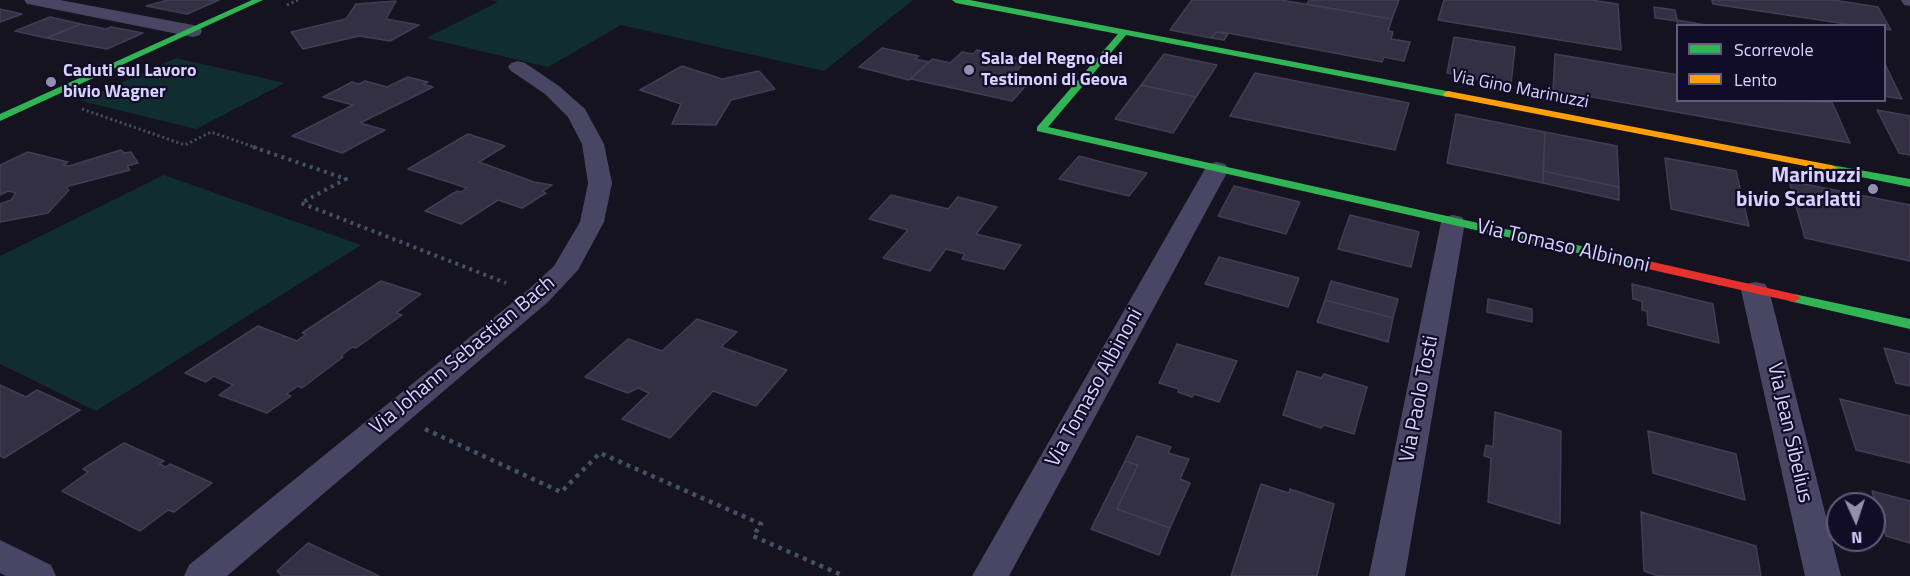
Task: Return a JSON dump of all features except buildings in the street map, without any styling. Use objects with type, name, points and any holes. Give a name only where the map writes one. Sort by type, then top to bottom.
[{"type":"street","points":[[33,0],[193,31]]},
{"type":"street","points":[[0,118],[259,0]]},
{"type":"street","name":"Via Gino Marinuzzi","points":[[956,0],[1910,183]]},
{"type":"street","name":"Via Tomaso Albinoni","points":[[1124,32],[1041,129],[1910,324]]},
{"type":"street","name":"Via Johann Sebastian Bach","points":[[202,576],[538,296],[565,270],[592,222],[600,183],[593,144],[577,114],[552,90],[518,67]]},
{"type":"street","name":"Via Tomaso Albinoni","points":[[990,576],[1217,169]]},
{"type":"street","name":"Via Paolo Tosti","points":[[1387,576],[1453,222]]},
{"type":"street","name":"Via Jean Sibelius","points":[[1755,290],[1823,576]]},
{"type":"street","points":[[0,555],[38,576]]},
{"type":"path","points":[[81,109],[185,145],[211,132],[346,179],[302,203],[538,296]]},
{"type":"path","points":[[394,415],[561,492],[600,453],[761,524],[753,536],[844,576]]},
{"type":"green space","points":[[490,0],[913,0],[824,71],[621,25],[548,67],[426,38],[498,2]]},
{"type":"green space","points":[[176,58],[285,83],[196,129],[81,101]]},
{"type":"green space","points":[[164,175],[361,245],[96,411],[0,364],[0,256]]},
{"type":"traffic: fast","points":[[0,118],[259,0]]},
{"type":"traffic: fast","points":[[956,0],[1448,94]]},
{"type":"traffic: fast","points":[[1124,32],[1041,129],[1644,264]]},
{"type":"traffic: fast","points":[[1831,168],[1910,183]]},
{"type":"traffic: fast","points":[[1794,298],[1910,324]]},
{"type":"traffic: slow","points":[[1448,94],[1831,168]]},
{"type":"traffic: jam","points":[[1644,264],[1794,298]]},
{"type":"place","name":"Sala del Regno dei Testimoni di Geova","points":[[969,70]]},
{"type":"place","name":"Caduti sul Lavoro bivio Wagner","points":[[51,82]]},
{"type":"place","name":"Marinuzzi bivio Scarlatti","points":[[1873,189]]}]
